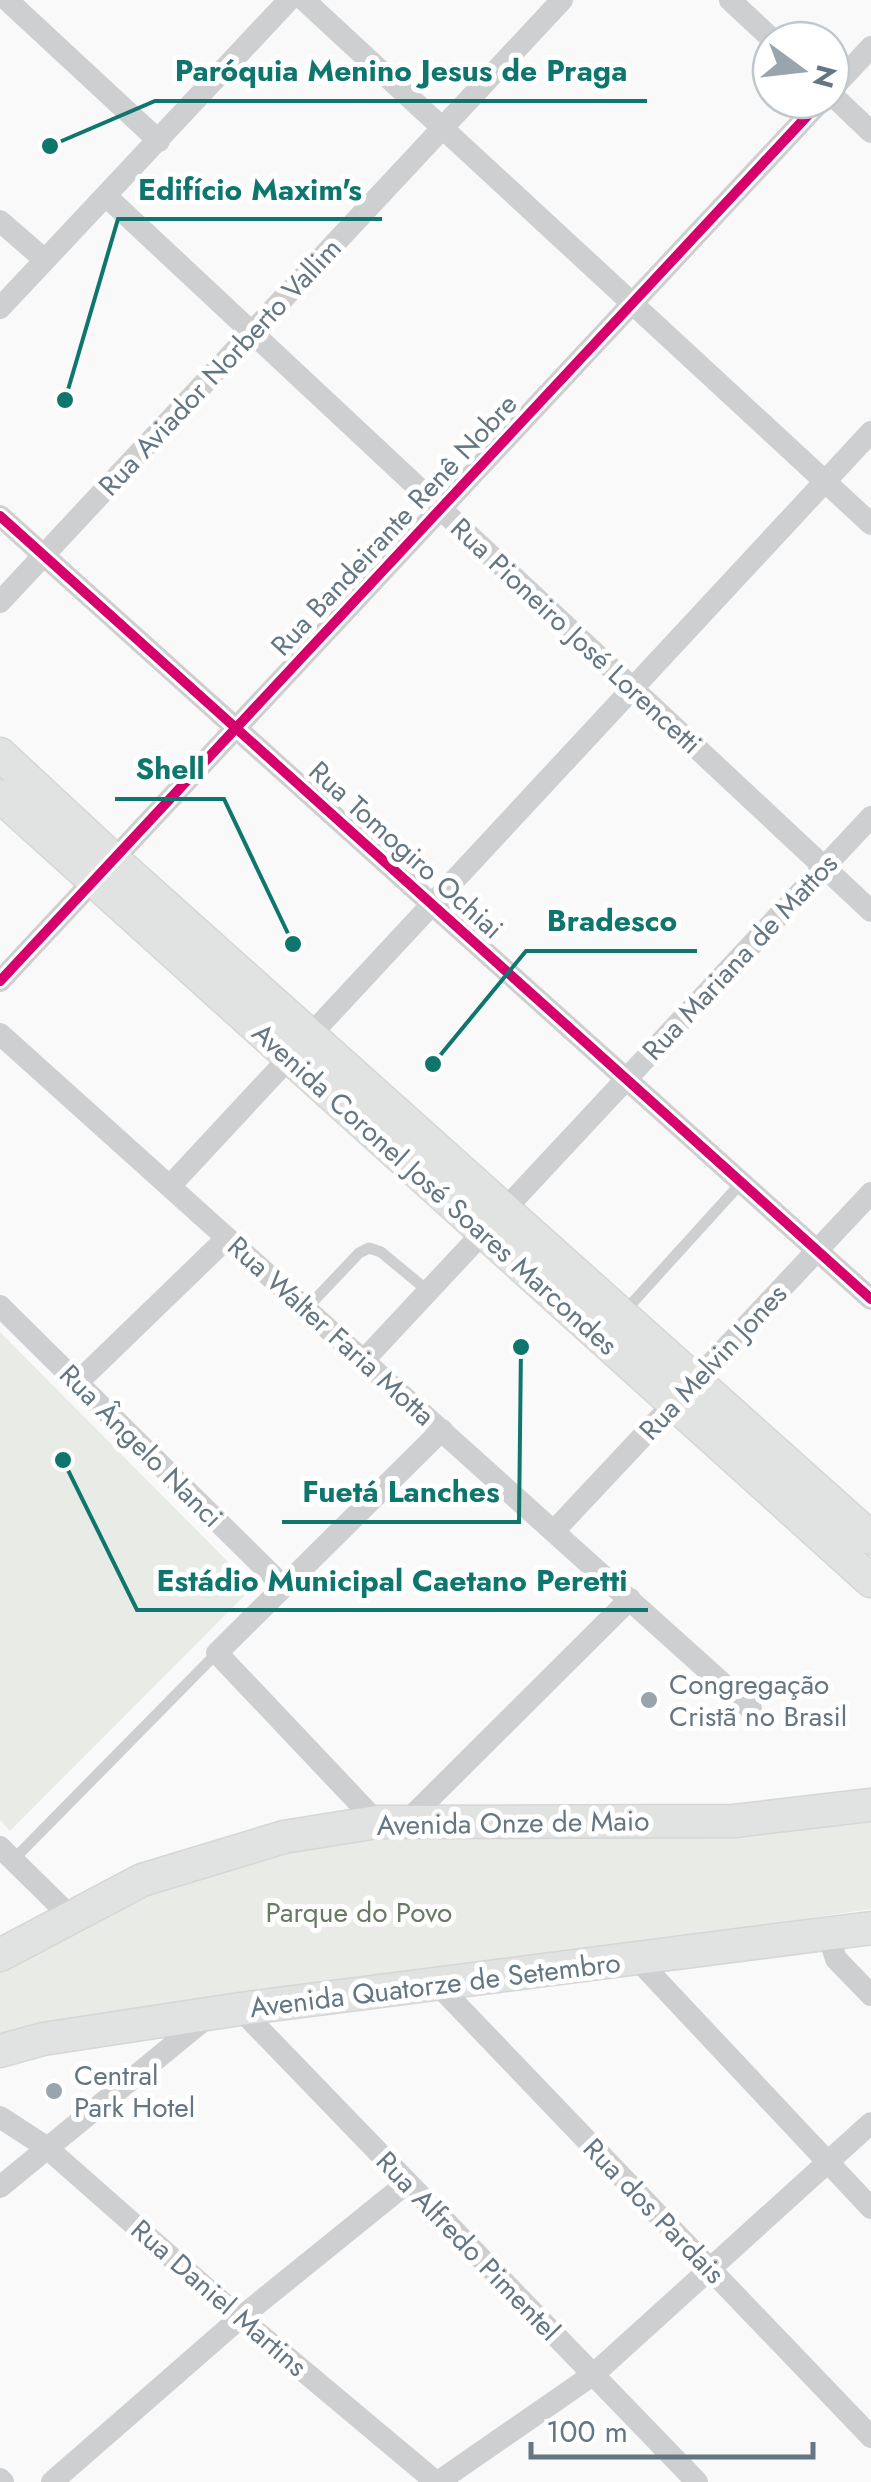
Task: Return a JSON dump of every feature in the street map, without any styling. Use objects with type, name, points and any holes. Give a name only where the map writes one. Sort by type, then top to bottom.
[{"type":"main road","name":"Avenida Coronel José Soares Marcondes","points":[[0,754],[104,870],[684,1392],[871,1582]]},
{"type":"main road","name":"Avenida Coronel José Soares Marcondes","points":[[0,796],[104,870]]},
{"type":"main road","name":"Avenida Coronel José Soares Marcondes","points":[[494,1221],[622,1315],[684,1392],[871,1538]]},
{"type":"main road","name":"Avenida Onze de Maio","points":[[0,1956],[142,1880],[284,1837],[392,1822],[734,1822],[871,1805]]},
{"type":"main road","name":"Avenida Quatorze de Setembro","points":[[0,2051],[43,2040],[227,2011],[871,1928]]},
{"type":"street","points":[[7,0],[159,141]]},
{"type":"street","points":[[0,308],[290,0]]},
{"type":"street","points":[[304,0],[871,524]]},
{"type":"street","name":"Rua Aviador Norberto Vallim","points":[[0,602],[562,0]]},
{"type":"street","points":[[730,0],[751,20]]},
{"type":"street","points":[[851,70],[871,47]]},
{"type":"street","points":[[851,112],[871,132]]},
{"type":"street","name":"Rua Bandeirante Renê Nobre","points":[[0,981],[803,120]]},
{"type":"street","name":"Rua Pioneiro José Lorencetti","points":[[106,196],[871,911]]},
{"type":"street","points":[[0,221],[45,260]]},
{"type":"street","points":[[170,1186],[871,432]]},
{"type":"street","name":"Rua Tomogiro Ochiai","points":[[0,516],[871,1299]]},
{"type":"street","name":"Rua Mariana de Mattos","points":[[364,1360],[871,816]]},
{"type":"street","name":"Rua Walter Faria Motta","points":[[4,1044],[170,1186],[751,1710]]},
{"type":"street","name":"Rua Melvin Jones","points":[[554,1531],[871,1193]]},
{"type":"street","points":[[77,1383],[227,1238]]},
{"type":"street","name":"Rua Ângelo Nanci","points":[[0,1306],[283,1586]]},
{"type":"street","points":[[442,1430],[217,1654],[392,1822],[630,1599]]},
{"type":"street","points":[[6,1854],[70,1916]]},
{"type":"street","points":[[828,1934],[836,1960],[871,1995]]},
{"type":"street","points":[[637,1960],[871,2208]]},
{"type":"street","name":"Rua dos Pardais","points":[[438,1984],[871,2437]]},
{"type":"street","points":[[0,2187],[227,2011]]},
{"type":"street","name":"Rua Alfredo Pimentel","points":[[227,2011],[406,2183],[697,2482]]},
{"type":"street","name":"Rua Daniel Martins","points":[[0,2117],[46,2148],[240,2318],[437,2482]]},
{"type":"street","points":[[437,2482],[594,2374],[871,2123]]},
{"type":"street","points":[[52,2482],[240,2318],[406,2183]]},
{"type":"lane","points":[[622,1315],[742,1182]]},
{"type":"lane","points":[[306,1308],[359,1253],[369,1248],[382,1252],[428,1292]]},
{"type":"lane","points":[[6,1854],[217,1654]]},
{"type":"green space","points":[[0,1332],[253,1587],[10,1831],[0,1820]]},
{"type":"green space","name":"Parque do Povo","points":[[871,1814],[871,1909],[0,2039],[0,1967],[147,1893],[270,1856],[358,1839],[608,1837]]},
{"type":"cycle path","points":[[0,981],[803,120]]},
{"type":"cycle path","points":[[0,516],[871,1299]]},
{"type":"place","name":"Paróquia Menino Jesus de Praga","points":[[50,146]]},
{"type":"place","name":"Edifício Maxim's","points":[[65,400]]},
{"type":"place","name":"Shell","points":[[293,944]]},
{"type":"place","name":"Bradesco","points":[[433,1064]]},
{"type":"place","name":"Fuetá Lanches","points":[[521,1347]]},
{"type":"place","name":"Estádio Municipal Caetano Peretti","points":[[63,1460]]},
{"type":"place","name":"Congregação Cristã no Brasil","points":[[649,1700]]},
{"type":"place","name":"Central Park Hotel","points":[[54,2091]]}]
